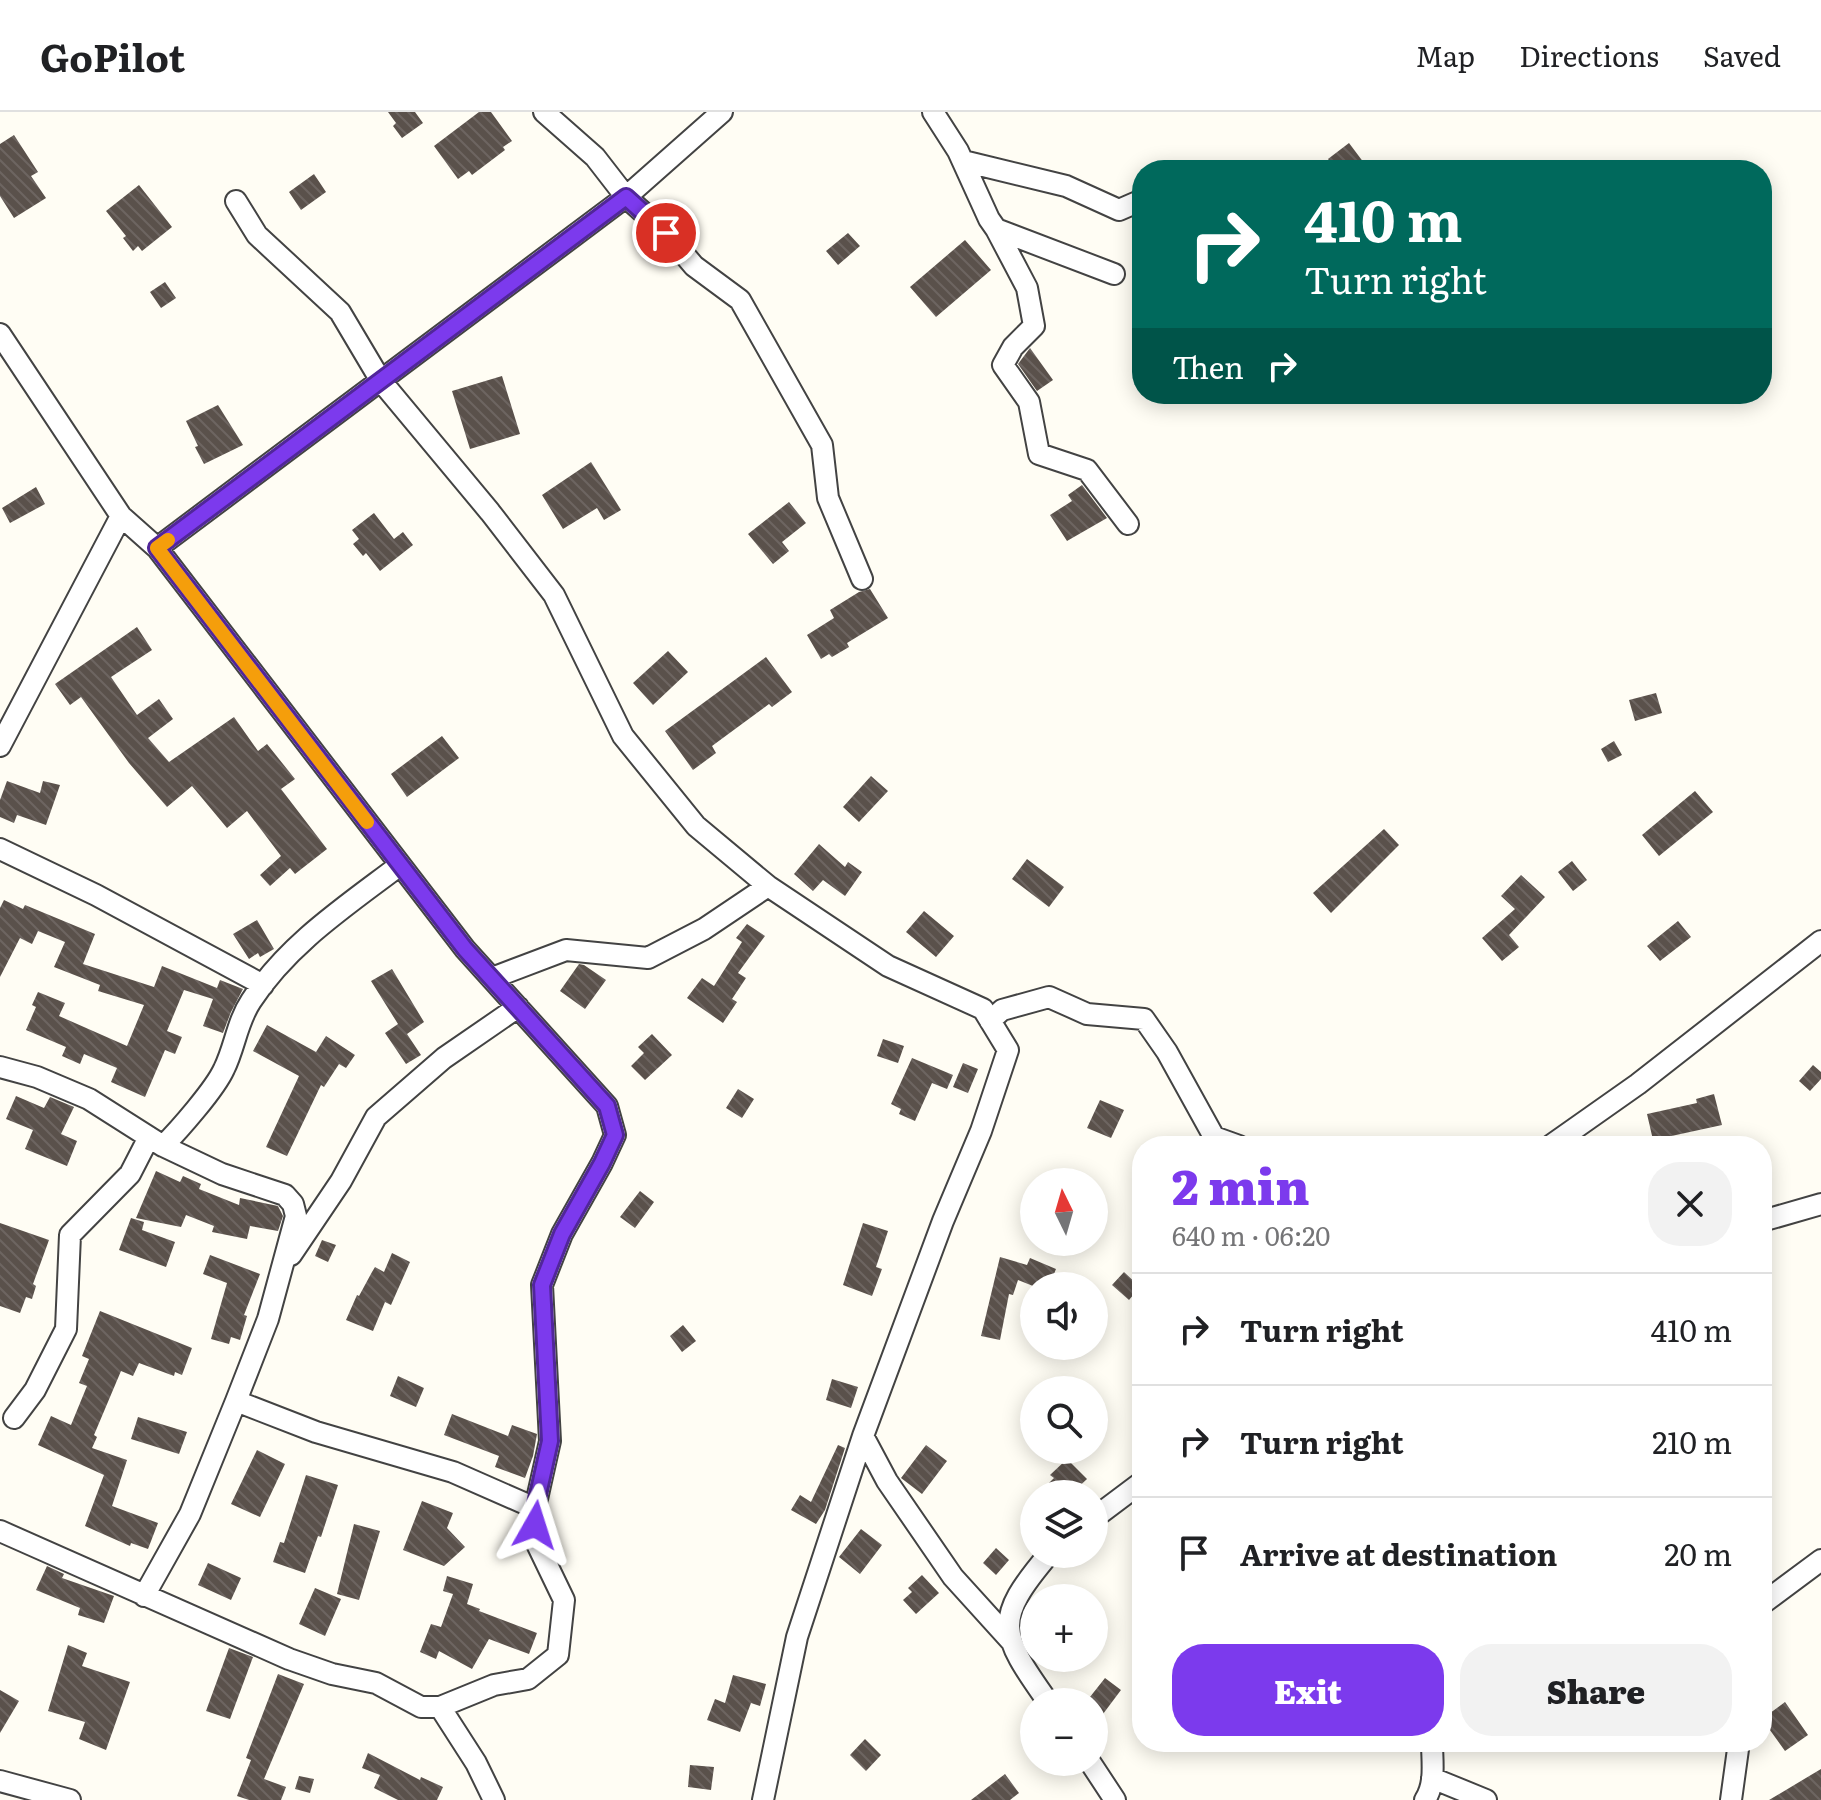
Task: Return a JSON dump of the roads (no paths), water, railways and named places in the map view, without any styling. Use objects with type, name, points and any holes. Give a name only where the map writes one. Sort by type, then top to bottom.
[{"type":"street","points":[[544,112],[595,157],[626,197],[666,233],[694,266],[740,300],[822,445],[828,498],[862,579]]},
{"type":"street","points":[[157,548],[626,197],[722,112]]},
{"type":"street","points":[[933,112],[963,161],[1027,288],[1034,326],[1013,347],[1003,365],[1029,402],[1039,454],[1087,470],[1128,524]]},
{"type":"street","points":[[963,161],[1066,186],[1119,210],[1132,204]]},
{"type":"street","points":[[236,201],[257,235],[340,312],[381,381],[490,512],[554,595],[623,736],[696,826],[768,886],[888,966],[983,1009],[1008,1050],[981,1131],[943,1221],[863,1436],[797,1637],[763,1800]]},
{"type":"street","points":[[996,229],[1114,274]]},
{"type":"street","points":[[0,334],[121,516],[157,548],[465,949],[607,1106],[615,1135],[562,1234],[542,1285],[550,1441],[535,1508],[536,1542],[564,1600],[558,1655],[528,1679],[494,1685],[440,1707],[421,1707],[376,1683],[332,1674],[289,1659],[0,1531]]},
{"type":"street","points":[[0,746],[121,516]]},
{"type":"street","points":[[0,849],[96,895],[263,985]]},
{"type":"street","points":[[14,1418],[35,1390],[66,1329],[70,1235],[222,1074],[249,1003],[275,968],[322,924],[400,865]]},
{"type":"street","points":[[492,978],[566,950],[648,958],[704,929],[768,886]]},
{"type":"street","points":[[1564,1136],[1638,1084],[1821,941]]},
{"type":"street","points":[[990,1021],[1002,1010],[1049,997],[1087,1014],[1144,1019],[1167,1052],[1213,1136]]},
{"type":"street","points":[[282,1269],[341,1181],[376,1117],[444,1058],[518,1007]]},
{"type":"street","points":[[0,1067],[37,1077],[89,1099],[156,1142],[222,1174],[285,1195],[293,1204],[296,1216],[268,1319],[190,1514],[144,1596]]},
{"type":"street","points":[[1772,1218],[1821,1204]]},
{"type":"street","points":[[236,1401],[316,1432],[453,1472],[535,1508]]},
{"type":"street","points":[[863,1436],[887,1481],[953,1577],[1011,1641]]},
{"type":"street","points":[[1108,1508],[1132,1490]]},
{"type":"street","points":[[1772,1597],[1821,1560]]},
{"type":"street","points":[[1038,1568],[1013,1602],[1009,1622],[1011,1641],[1019,1662],[1038,1688]]},
{"type":"street","points":[[440,1707],[476,1763],[494,1800]]},
{"type":"street","points":[[1425,1800],[1431,1791],[1432,1752]]},
{"type":"street","points":[[1731,1800],[1738,1752]]},
{"type":"street","points":[[1099,1776],[1115,1800]]},
{"type":"street","points":[[1432,1778],[1486,1800]]},
{"type":"street","points":[[0,1781],[70,1800]]}]
